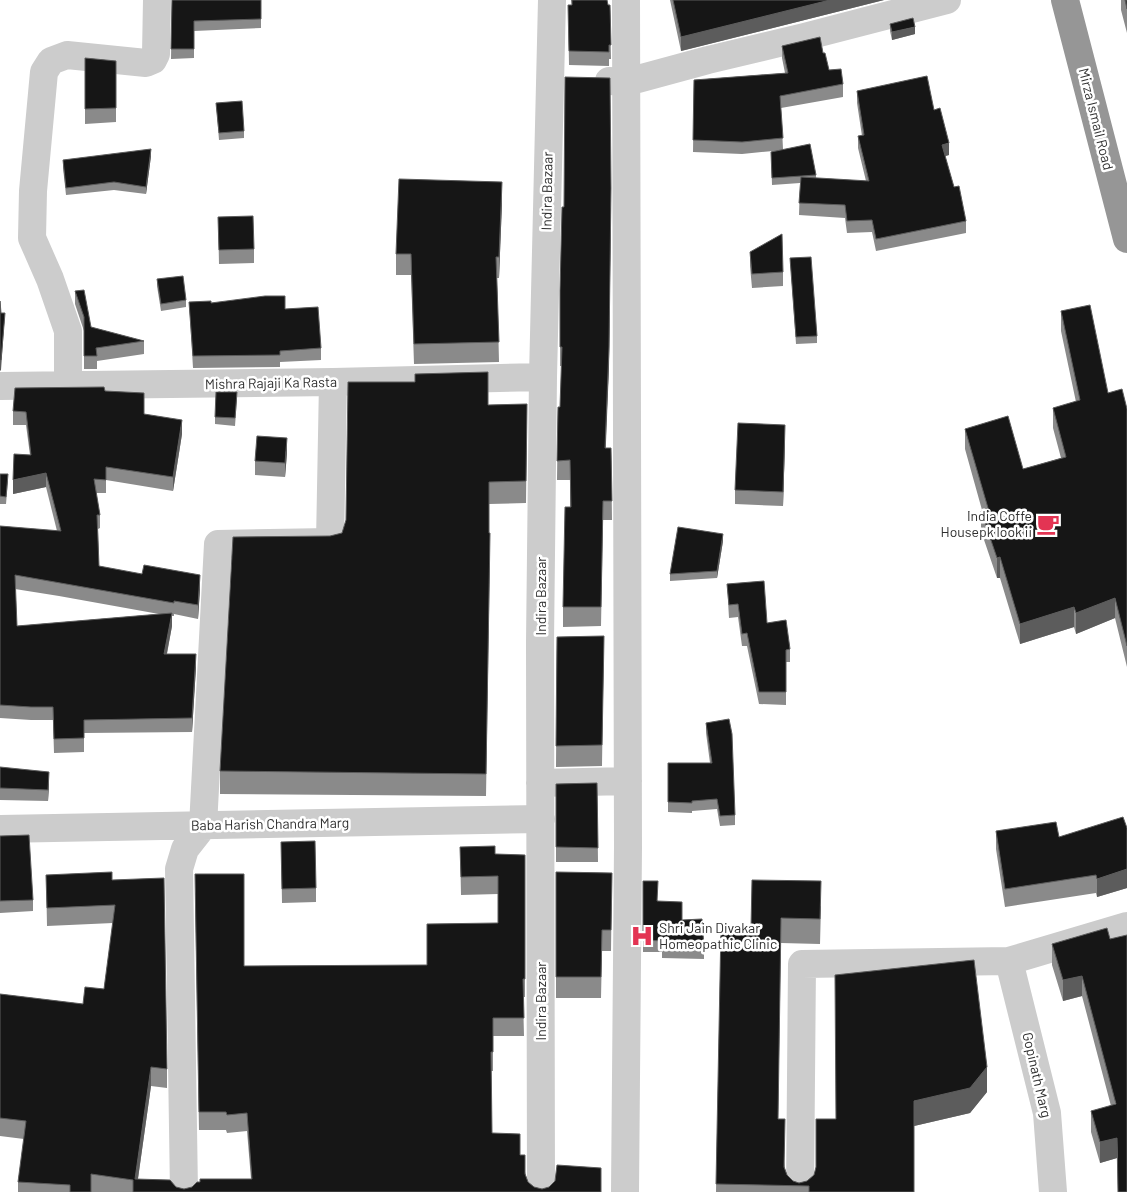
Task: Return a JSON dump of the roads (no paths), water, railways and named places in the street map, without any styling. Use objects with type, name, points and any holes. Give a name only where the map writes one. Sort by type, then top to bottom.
[{"type":"highway","name":"Mirza Ismail Road","points":[[1065,0],[1125,224]]},
{"type":"street","points":[[68,386],[68,331],[50,279],[32,238],[33,191],[44,72],[50,61],[67,54],[146,63],[153,60],[156,54],[157,0]]},
{"type":"street","name":"Indira Bazaar","points":[[541,1179],[540,643],[543,377],[552,0]]},
{"type":"street","points":[[597,1171],[625,1182],[628,781],[615,641],[627,82],[626,0]]},
{"type":"street","points":[[550,80],[627,82],[947,0]]},
{"type":"street","name":"Mishra Rajaji Ka Rasta","points":[[0,386],[333,382],[543,377]]},
{"type":"street","points":[[184,1192],[179,869],[185,849],[203,826],[218,544],[330,542],[333,382]]},
{"type":"street","points":[[540,643],[567,642]]},
{"type":"street","points":[[540,783],[628,781]]},
{"type":"street","name":"Baba Harish Chandra Marg","points":[[0,829],[541,819]]},
{"type":"street","points":[[541,877],[570,877]]},
{"type":"street","points":[[599,877],[628,878]]},
{"type":"street","points":[[800,1192],[802,964],[1009,961],[1127,926]]},
{"type":"street","name":"Gopinath Marg","points":[[1009,961],[1047,1113],[1054,1192]]},
{"type":"street","points":[[541,1179],[569,1168]]},
{"type":"place","name":"India Coffe Housepk look ii","points":[[1048,524]]},
{"type":"place","name":"Shri Jain Divakar Homeopathic Clinic","points":[[642,936]]}]
